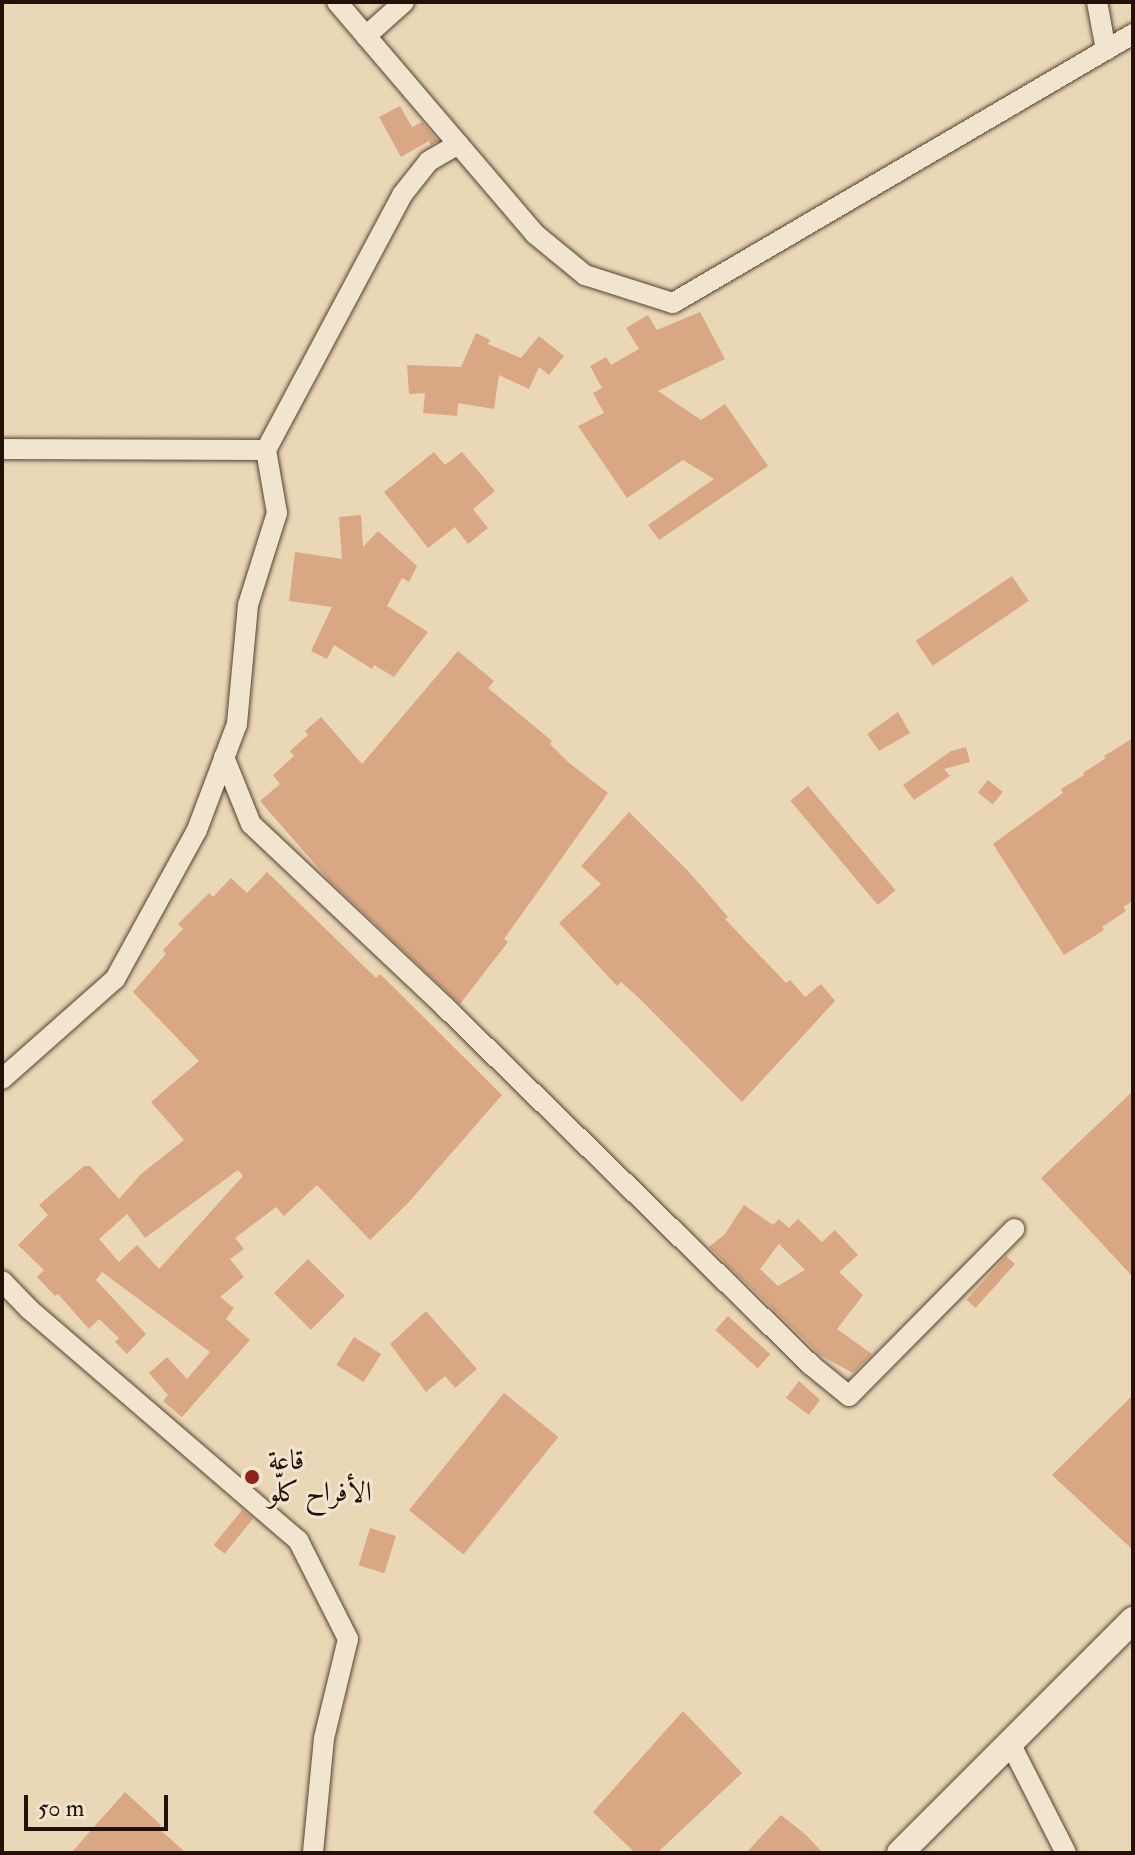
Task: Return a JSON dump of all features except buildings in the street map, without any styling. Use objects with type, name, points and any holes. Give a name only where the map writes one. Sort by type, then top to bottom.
[{"type":"street","points":[[337,2],[535,234],[585,275],[673,303],[1133,34]]},
{"type":"street","points":[[366,36],[404,2]]},
{"type":"street","points":[[1097,2],[1106,50]]},
{"type":"street","points":[[2,1079],[115,979],[197,830],[237,724],[248,605],[277,513],[266,450],[402,195],[429,161],[458,144]]},
{"type":"street","points":[[2,449],[266,450]]},
{"type":"street","points":[[224,757],[251,824],[445,1007],[811,1365],[849,1396],[1014,1229]]},
{"type":"street","points":[[2,1281],[29,1309],[298,1540],[348,1639],[324,1738],[313,1853]]},
{"type":"street","points":[[900,1853],[1133,1620]]},
{"type":"street","points":[[1010,1743],[1066,1853]]},
{"type":"place","name":"قاعة الأفراح كلّو","points":[[252,1477]]}]
